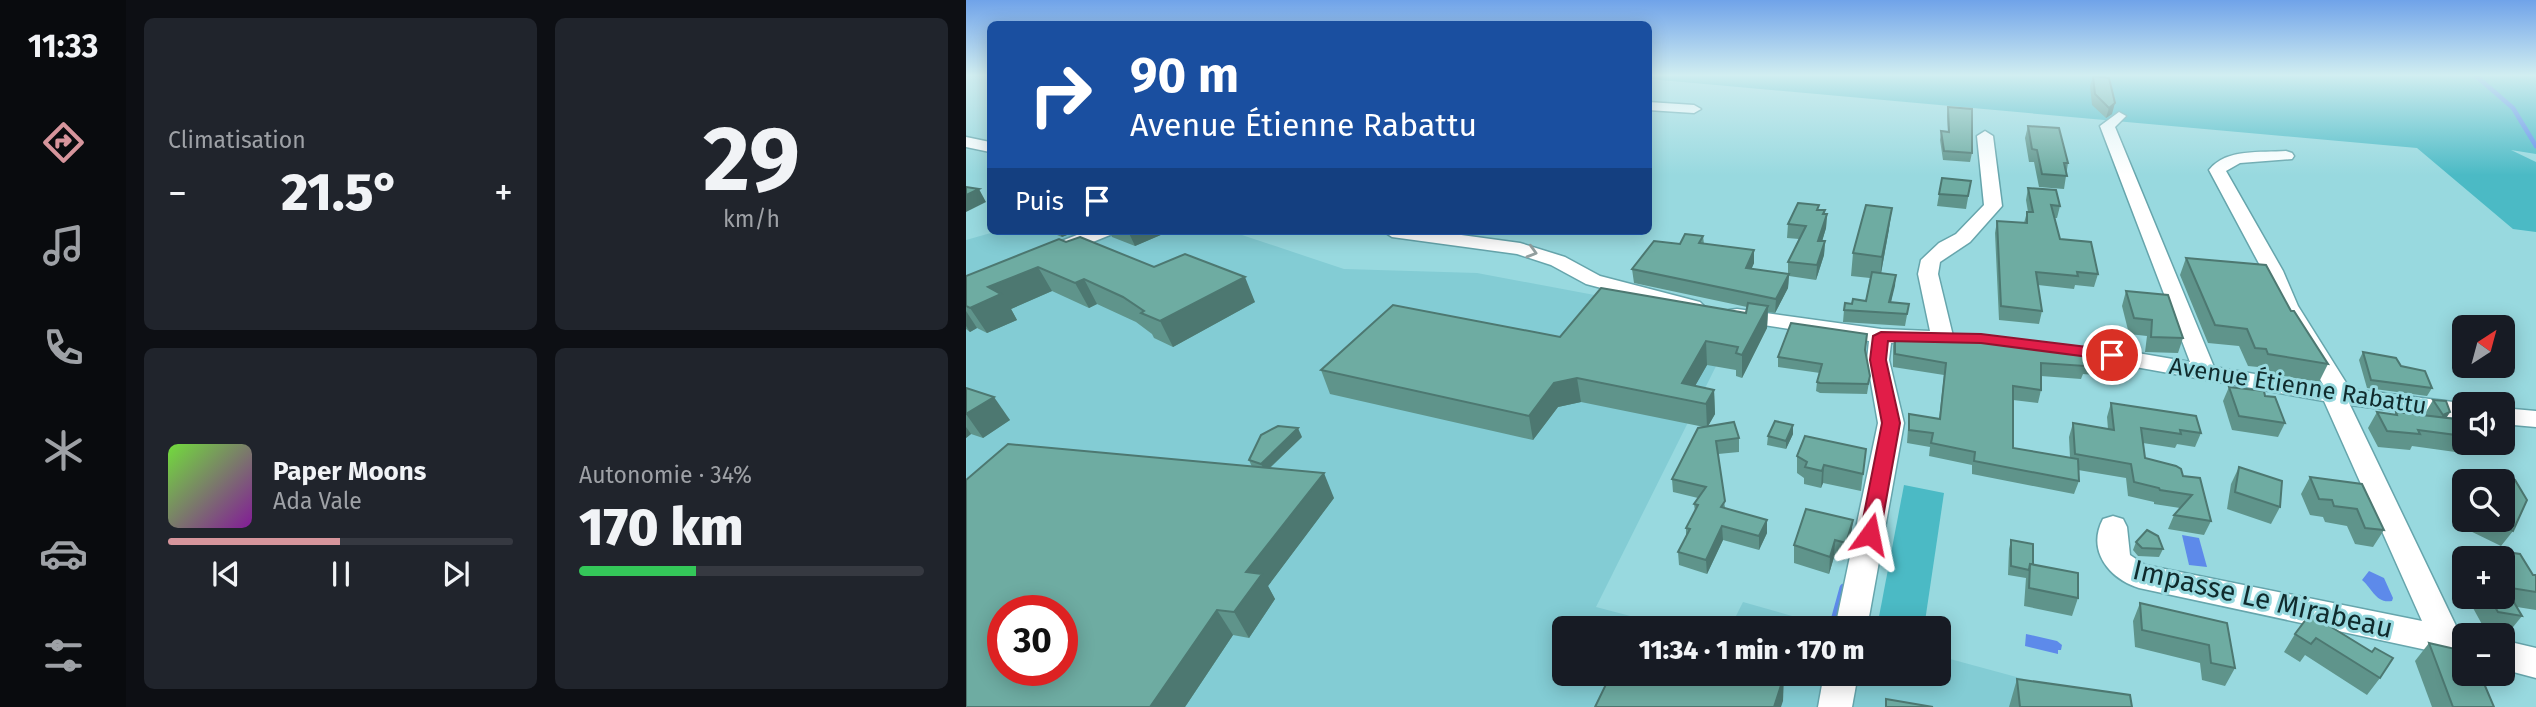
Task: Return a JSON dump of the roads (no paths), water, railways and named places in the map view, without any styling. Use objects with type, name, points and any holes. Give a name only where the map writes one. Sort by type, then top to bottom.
[{"type":"street","points":[[2119,116],[2106,125],[2205,372]]},
{"type":"street","points":[[1942,337],[1928,274],[1931,260],[1937,253],[1967,236],[1993,206],[1985,136]]},
{"type":"street","points":[[966,142],[987,146]]},
{"type":"street","points":[[2286,156],[2233,160],[2221,164],[2217,170],[2273,271],[2287,306],[2338,395]]},
{"type":"street","points":[[1041,257],[1093,235]]},
{"type":"street","points":[[1454,235],[1485,237],[1542,255],[1593,280],[1728,314],[1881,336],[1968,338]]},
{"type":"street","points":[[1853,616],[1891,423],[1878,360],[1881,336]]},
{"type":"street","name":"Avenue Étienne Rabattu","points":[[2065,349],[2338,395],[2452,409]]},
{"type":"street","name":"Impasse Le Mirabeau","points":[[2338,395],[2452,636]]},
{"type":"street","points":[[2515,417],[2536,419]]},
{"type":"street","name":"Impasse Le Mirabeau","points":[[2113,527],[2115,558],[2121,569],[2139,576],[2452,641]]},
{"type":"street","points":[[2515,657],[2536,663]]},
{"type":"street","points":[[1835,707],[1839,686]]},
{"type":"water","points":[[2182,535],[2199,538],[2207,567],[2189,565]]},
{"type":"water","points":[[2369,571],[2384,578],[2392,601],[2378,598],[2362,580]]},
{"type":"water","points":[[2026,634],[2057,641],[2062,645],[2061,650],[2058,650],[2058,654],[2025,646]]},
{"type":"waterway","points":[[2514,109],[2536,146]]},
{"type":"waterway","points":[[1836,616],[1844,588]]}]
